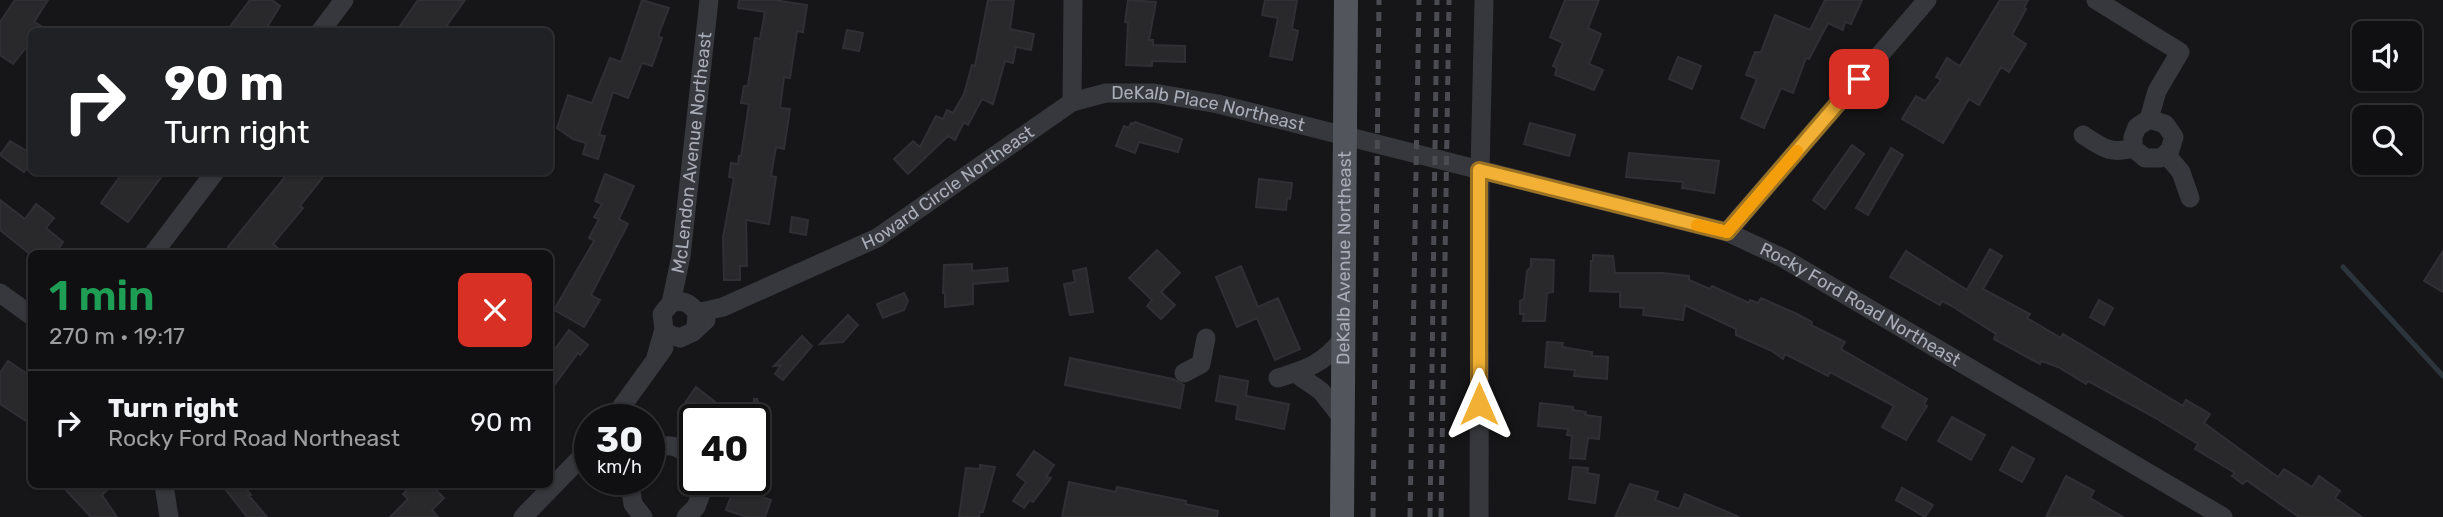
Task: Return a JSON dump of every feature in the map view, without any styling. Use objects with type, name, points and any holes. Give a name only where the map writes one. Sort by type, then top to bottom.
[{"type":"main road","name":"DeKalb Avenue Northeast","points":[[1342,517],[1346,0]]},
{"type":"street","points":[[323,28],[344,0]]},
{"type":"street","name":"McLendon Avenue Northeast","points":[[623,404],[669,333],[662,314],[671,303],[681,256],[709,0]]},
{"type":"street","points":[[1072,102],[1073,0]]},
{"type":"street","points":[[1484,0],[1479,170],[1484,515]]},
{"type":"street","points":[[1727,232],[1927,0]]},
{"type":"street","points":[[2096,0],[2179,52],[2157,90],[2149,119],[2137,127],[2133,148]]},
{"type":"street","name":"DeKalb Place Northeast","points":[[1072,102],[1106,93],[1154,93],[1217,104],[1345,136]]},
{"type":"street","name":"Howard Circle Northeast","points":[[697,320],[877,238],[1072,102]]},
{"type":"street","points":[[2133,148],[2145,158],[2161,158],[2170,150],[2174,137],[2165,124],[2149,119]]},
{"type":"street","points":[[2083,135],[2112,152],[2133,148]]},
{"type":"street","name":"Rocky Ford Road Northeast","points":[[1345,136],[1727,232],[1783,258],[2223,517]]},
{"type":"street","points":[[2166,154],[2181,172],[2190,198]]},
{"type":"street","points":[[156,250],[213,175]]},
{"type":"street","points":[[0,293],[28,313]]},
{"type":"street","points":[[669,333],[687,336],[697,320],[691,305],[684,301],[671,303]]},
{"type":"street","points":[[1184,373],[1201,364],[1206,338]]},
{"type":"street","points":[[1343,339],[1331,355],[1314,366],[1286,376],[1321,391],[1343,419]]},
{"type":"street","points":[[553,486],[574,464]]},
{"type":"street","points":[[164,488],[169,517]]},
{"type":"street","points":[[523,517],[551,488]]},
{"type":"street","points":[[631,495],[633,505],[643,517]]},
{"type":"street","points":[[687,517],[696,508],[701,495]]},
{"type":"building","points":[[15,0],[48,0],[34,22],[41,26],[28,28],[28,45],[13,64],[0,55],[0,22]]},
{"type":"building","points":[[250,0],[272,0],[280,6],[266,28],[229,28]]},
{"type":"building","points":[[418,0],[465,0],[445,28],[399,28]]},
{"type":"building","points":[[642,0],[669,8],[658,36],[662,38],[652,66],[642,63],[628,98],[613,92],[599,135],[605,136],[598,159],[583,154],[586,143],[573,139],[557,128],[568,95],[592,103],[610,58],[621,62]]},
{"type":"building","points":[[739,0],[774,0],[807,5],[803,32],[797,31],[790,78],[784,77],[780,108],[790,109],[784,149],[776,147],[771,176],[776,177],[769,224],[746,220],[747,266],[740,266],[740,280],[724,280],[723,237],[734,178],[729,177],[731,163],[738,164],[741,156],[749,104],[741,103],[744,86],[748,86],[755,38],[760,39],[765,12],[738,8]]},
{"type":"building","points":[[988,0],[1014,0],[1010,29],[1034,34],[1031,50],[1016,47],[1013,63],[1005,61],[993,104],[982,99],[968,125],[964,122],[955,140],[948,136],[908,174],[894,159],[913,141],[920,147],[936,116],[943,119],[947,110],[953,113],[964,94],[972,65],[975,66]]},
{"type":"building","points":[[1128,0],[1156,2],[1149,40],[1153,40],[1153,45],[1185,46],[1185,62],[1152,61],[1152,66],[1126,65],[1128,23],[1125,22]]},
{"type":"building","points":[[1265,0],[1297,0],[1292,29],[1298,31],[1292,60],[1270,56],[1278,18],[1262,15]]},
{"type":"building","points":[[1565,0],[1599,0],[1588,28],[1601,34],[1589,64],[1603,70],[1594,90],[1555,75],[1557,68],[1553,66],[1563,43],[1550,37]]},
{"type":"building","points":[[1825,0],[1862,0],[1851,24],[1845,22],[1843,30],[1828,23],[1809,59],[1806,58],[1793,93],[1781,88],[1764,128],[1741,118],[1757,79],[1746,75],[1755,52],[1761,52],[1775,15],[1810,30]]},
{"type":"building","points":[[2000,0],[2028,0],[2012,35],[2026,44],[2009,72],[2001,67],[1979,105],[1969,99],[1943,143],[1902,119],[1916,96],[1925,101],[1941,80],[1936,77],[1947,58],[1960,66]]},
{"type":"building","points":[[847,30],[863,33],[859,51],[843,48]]},
{"type":"building","points":[[1678,57],[1701,66],[1692,89],[1669,79]]},
{"type":"building","points":[[1135,122],[1182,139],[1178,152],[1139,142],[1135,153],[1116,146],[1124,126],[1129,128],[1131,123]]},
{"type":"building","points":[[1530,123],[1575,135],[1569,156],[1524,144]]},
{"type":"building","points":[[10,141],[28,152],[28,166],[24,172],[0,155]]},
{"type":"building","points":[[1852,145],[1864,154],[1825,209],[1813,200]]},
{"type":"building","points":[[1891,148],[1903,155],[1868,215],[1856,208]]},
{"type":"building","points":[[1629,153],[1719,161],[1714,193],[1682,188],[1683,182],[1626,177]]},
{"type":"building","points":[[605,174],[634,186],[619,219],[628,224],[591,295],[600,300],[584,327],[554,310],[594,241],[589,238],[599,219],[594,217],[602,204],[595,201]]},
{"type":"building","points":[[121,175],[163,175],[128,222],[101,203]]},
{"type":"building","points":[[287,175],[325,175],[300,206],[303,208],[273,244],[280,250],[231,250],[228,247]]},
{"type":"building","points":[[1259,179],[1292,183],[1286,210],[1256,207]]},
{"type":"building","points":[[0,200],[25,219],[36,204],[54,218],[46,228],[63,242],[58,250],[28,250],[28,252],[0,230]]},
{"type":"building","points":[[792,217],[808,220],[806,235],[790,232]]},
{"type":"building","points":[[1990,249],[2002,256],[1983,289],[2030,314],[2027,318],[2061,338],[2063,334],[2183,406],[2186,400],[2210,414],[2204,423],[2278,477],[2284,469],[2312,487],[2319,476],[2340,491],[2335,498],[2362,517],[2299,517],[2246,480],[2243,484],[2232,476],[2235,473],[2195,449],[2198,444],[2152,416],[2088,381],[2086,384],[2058,367],[2041,361],[2040,364],[1994,339],[1996,334],[1950,305],[1942,301],[1940,305],[1890,277],[1906,251],[1967,290]]},
{"type":"building","points":[[1157,250],[1180,273],[1161,292],[1175,305],[1161,319],[1147,306],[1152,300],[1129,278]]},
{"type":"building","points":[[2443,251],[2443,292],[2424,281]]},
{"type":"building","points":[[1593,255],[1613,256],[1615,273],[1689,276],[1689,280],[1710,289],[1712,286],[1749,303],[1750,300],[1758,303],[1761,298],[1797,314],[1812,322],[1811,325],[1845,342],[1841,349],[1927,399],[1924,404],[1927,406],[1906,440],[1882,427],[1894,406],[1830,372],[1828,376],[1785,354],[1783,359],[1772,351],[1736,335],[1736,329],[1685,305],[1683,320],[1643,315],[1644,308],[1620,307],[1620,292],[1590,291]]},
{"type":"building","points":[[1531,259],[1554,260],[1553,292],[1547,293],[1545,321],[1523,321],[1524,314],[1520,314],[1520,301],[1524,299]]},
{"type":"building","points":[[972,264],[972,271],[1007,268],[1008,281],[973,284],[973,304],[945,307],[944,265]]},
{"type":"building","points":[[1241,266],[1258,307],[1278,298],[1300,349],[1275,360],[1257,318],[1237,327],[1216,277]]},
{"type":"building","points":[[1086,268],[1093,312],[1070,315],[1064,284],[1075,282],[1073,271]]},
{"type":"building","points":[[904,293],[908,301],[904,310],[883,318],[877,304]]},
{"type":"building","points":[[2099,300],[2113,308],[2104,325],[2090,317]]},
{"type":"building","points":[[848,315],[858,325],[843,342],[820,344]]},
{"type":"building","points":[[569,330],[588,345],[580,355],[578,353],[553,387],[553,352]]},
{"type":"building","points":[[802,336],[812,346],[783,380],[775,374],[781,365],[774,366]]},
{"type":"building","points":[[1547,342],[1563,343],[1562,347],[1592,352],[1592,356],[1608,357],[1607,379],[1574,376],[1575,370],[1545,367]]},
{"type":"building","points":[[1070,358],[1173,379],[1184,385],[1180,408],[1065,385]]},
{"type":"building","points":[[8,361],[28,374],[26,421],[0,404],[0,373]]},
{"type":"building","points":[[1220,376],[1248,381],[1246,396],[1289,404],[1284,429],[1236,419],[1238,405],[1216,401]]},
{"type":"building","points":[[696,387],[718,404],[684,404]]},
{"type":"building","points":[[1540,403],[1573,407],[1573,410],[1586,412],[1585,415],[1601,417],[1599,439],[1588,438],[1585,459],[1570,458],[1572,436],[1567,435],[1568,429],[1538,426]]},
{"type":"building","points":[[1952,417],[1985,435],[1971,460],[1938,441]]},
{"type":"building","points":[[2012,447],[2034,459],[2022,482],[2000,470]]},
{"type":"building","points":[[1034,451],[1054,465],[1046,477],[1051,478],[1033,502],[1030,500],[1024,508],[1013,501],[1026,482],[1017,475]]},
{"type":"building","points":[[980,465],[995,467],[983,512],[980,512],[979,517],[959,517],[966,468],[980,469]]},
{"type":"building","points":[[1573,467],[1588,468],[1587,473],[1599,475],[1595,503],[1569,499]]},
{"type":"building","points":[[2066,476],[2094,491],[2090,498],[2123,517],[2046,517]]},
{"type":"building","points":[[1069,482],[1116,492],[1117,487],[1186,501],[1185,504],[1218,511],[1217,517],[1062,517]]},
{"type":"building","points":[[1630,484],[1658,492],[1655,500],[1679,509],[1685,494],[1739,517],[1615,517]]},
{"type":"building","points":[[64,488],[109,488],[102,495],[117,517],[91,517]]},
{"type":"building","points":[[224,488],[245,488],[267,517],[247,517]]},
{"type":"building","points":[[409,488],[434,488],[444,498],[432,510],[438,517],[390,517],[408,499],[403,494]]},
{"type":"building","points":[[1902,488],[1933,505],[1925,517],[1896,500]]},
{"type":"building","points":[[731,495],[757,495],[771,500],[765,517],[747,517],[726,510]]},
{"type":"waterway","points":[[2343,267],[2443,376]]},
{"type":"railway","points":[[1373,517],[1379,0]]},
{"type":"railway","points":[[1410,517],[1419,0]]},
{"type":"railway","points":[[1430,517],[1437,0]]},
{"type":"railway","points":[[1441,517],[1449,0]]},
{"type":"slow traffic","points":[[1697,225],[1727,232],[1797,151]]},
{"type":"route","points":[[1479,404],[1479,170],[1727,232],[1859,79]]}]
